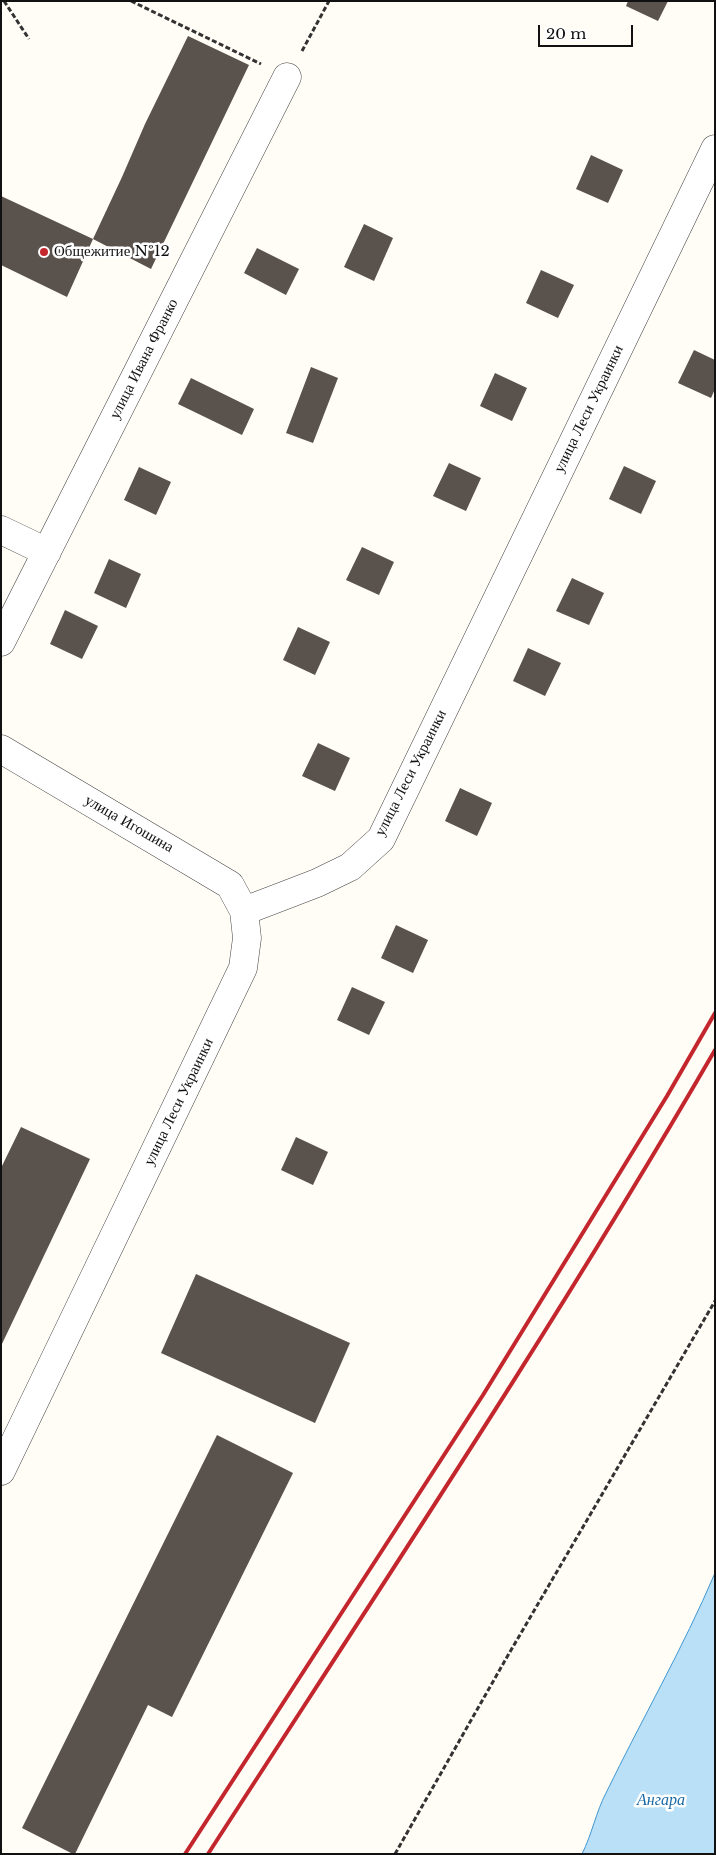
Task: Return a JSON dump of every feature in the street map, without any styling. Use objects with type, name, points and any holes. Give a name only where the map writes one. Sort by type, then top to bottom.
[{"type":"street","name":"улица Ивана Франко","points":[[1,642],[287,77]]},
{"type":"street","name":"улица Леси Украинки","points":[[1,1471],[243,968],[247,938],[244,911],[317,883],[350,867],[381,838],[715,149]]},
{"type":"street","points":[[1,530],[47,552]]},
{"type":"street","name":"улица Игошина","points":[[1,750],[230,885],[244,911]]},
{"type":"path","points":[[4,1],[30,39]]},
{"type":"path","points":[[131,1],[287,77],[329,1]]},
{"type":"path","points":[[395,1854],[507,1656],[715,1301]]},
{"type":"water","name":"Ангара","points":[[715,1573],[715,1854],[582,1854],[603,1800],[690,1629]]},
{"type":"building","points":[[628,1],[668,1],[658,21],[626,6]]},
{"type":"building","points":[[188,36],[249,65],[151,269],[93,239],[145,124]]},
{"type":"building","points":[[591,155],[623,170],[608,203],[576,189]]},
{"type":"building","name":"Общежитие №12","points":[[1,196],[93,239],[67,297],[1,265]]},
{"type":"building","points":[[364,224],[393,238],[374,281],[344,267]]},
{"type":"building","points":[[257,248],[299,269],[286,295],[244,273]]},
{"type":"building","points":[[541,270],[574,285],[558,318],[526,303]]},
{"type":"building","points":[[694,350],[715,360],[715,389],[711,398],[678,383]]},
{"type":"building","points":[[311,367],[338,378],[313,443],[286,433]]},
{"type":"building","points":[[495,373],[527,388],[512,421],[480,406]]},
{"type":"building","points":[[191,378],[254,409],[242,435],[178,404]]},
{"type":"building","points":[[449,463],[481,478],[466,511],[433,496]]},
{"type":"building","points":[[624,466],[656,481],[641,514],[609,499]]},
{"type":"building","points":[[139,467],[171,482],[156,515],[124,500]]},
{"type":"building","points":[[362,547],[394,562],[379,595],[346,580]]},
{"type":"building","points":[[109,559],[141,574],[126,608],[94,593]]},
{"type":"building","points":[[572,578],[604,593],[589,625],[556,611]]},
{"type":"building","points":[[65,610],[98,626],[82,659],[50,644]]},
{"type":"building","points":[[298,627],[330,642],[315,675],[283,660]]},
{"type":"building","points":[[528,648],[561,663],[545,696],[513,681]]},
{"type":"building","points":[[318,743],[350,758],[335,791],[302,776]]},
{"type":"building","points":[[460,788],[492,803],[477,836],[445,821]]},
{"type":"building","points":[[396,925],[428,940],[413,973],[381,958]]},
{"type":"building","points":[[352,987],[385,1002],[369,1035],[337,1020]]},
{"type":"building","points":[[21,1127],[90,1159],[1,1346],[1,1168]]},
{"type":"building","points":[[296,1137],[328,1152],[313,1185],[281,1170]]},
{"type":"building","points":[[196,1274],[350,1343],[315,1423],[161,1353]]},
{"type":"building","points":[[217,1435],[293,1473],[172,1717],[148,1705],[75,1854],[73,1854],[22,1828]]},
{"type":"railway","points":[[185,1854],[483,1395],[667,1096],[715,1013]]},
{"type":"railway","points":[[208,1854],[530,1355],[655,1152],[715,1050]]},
{"type":"place","name":"Общежитие №12","points":[[44,252]]}]
